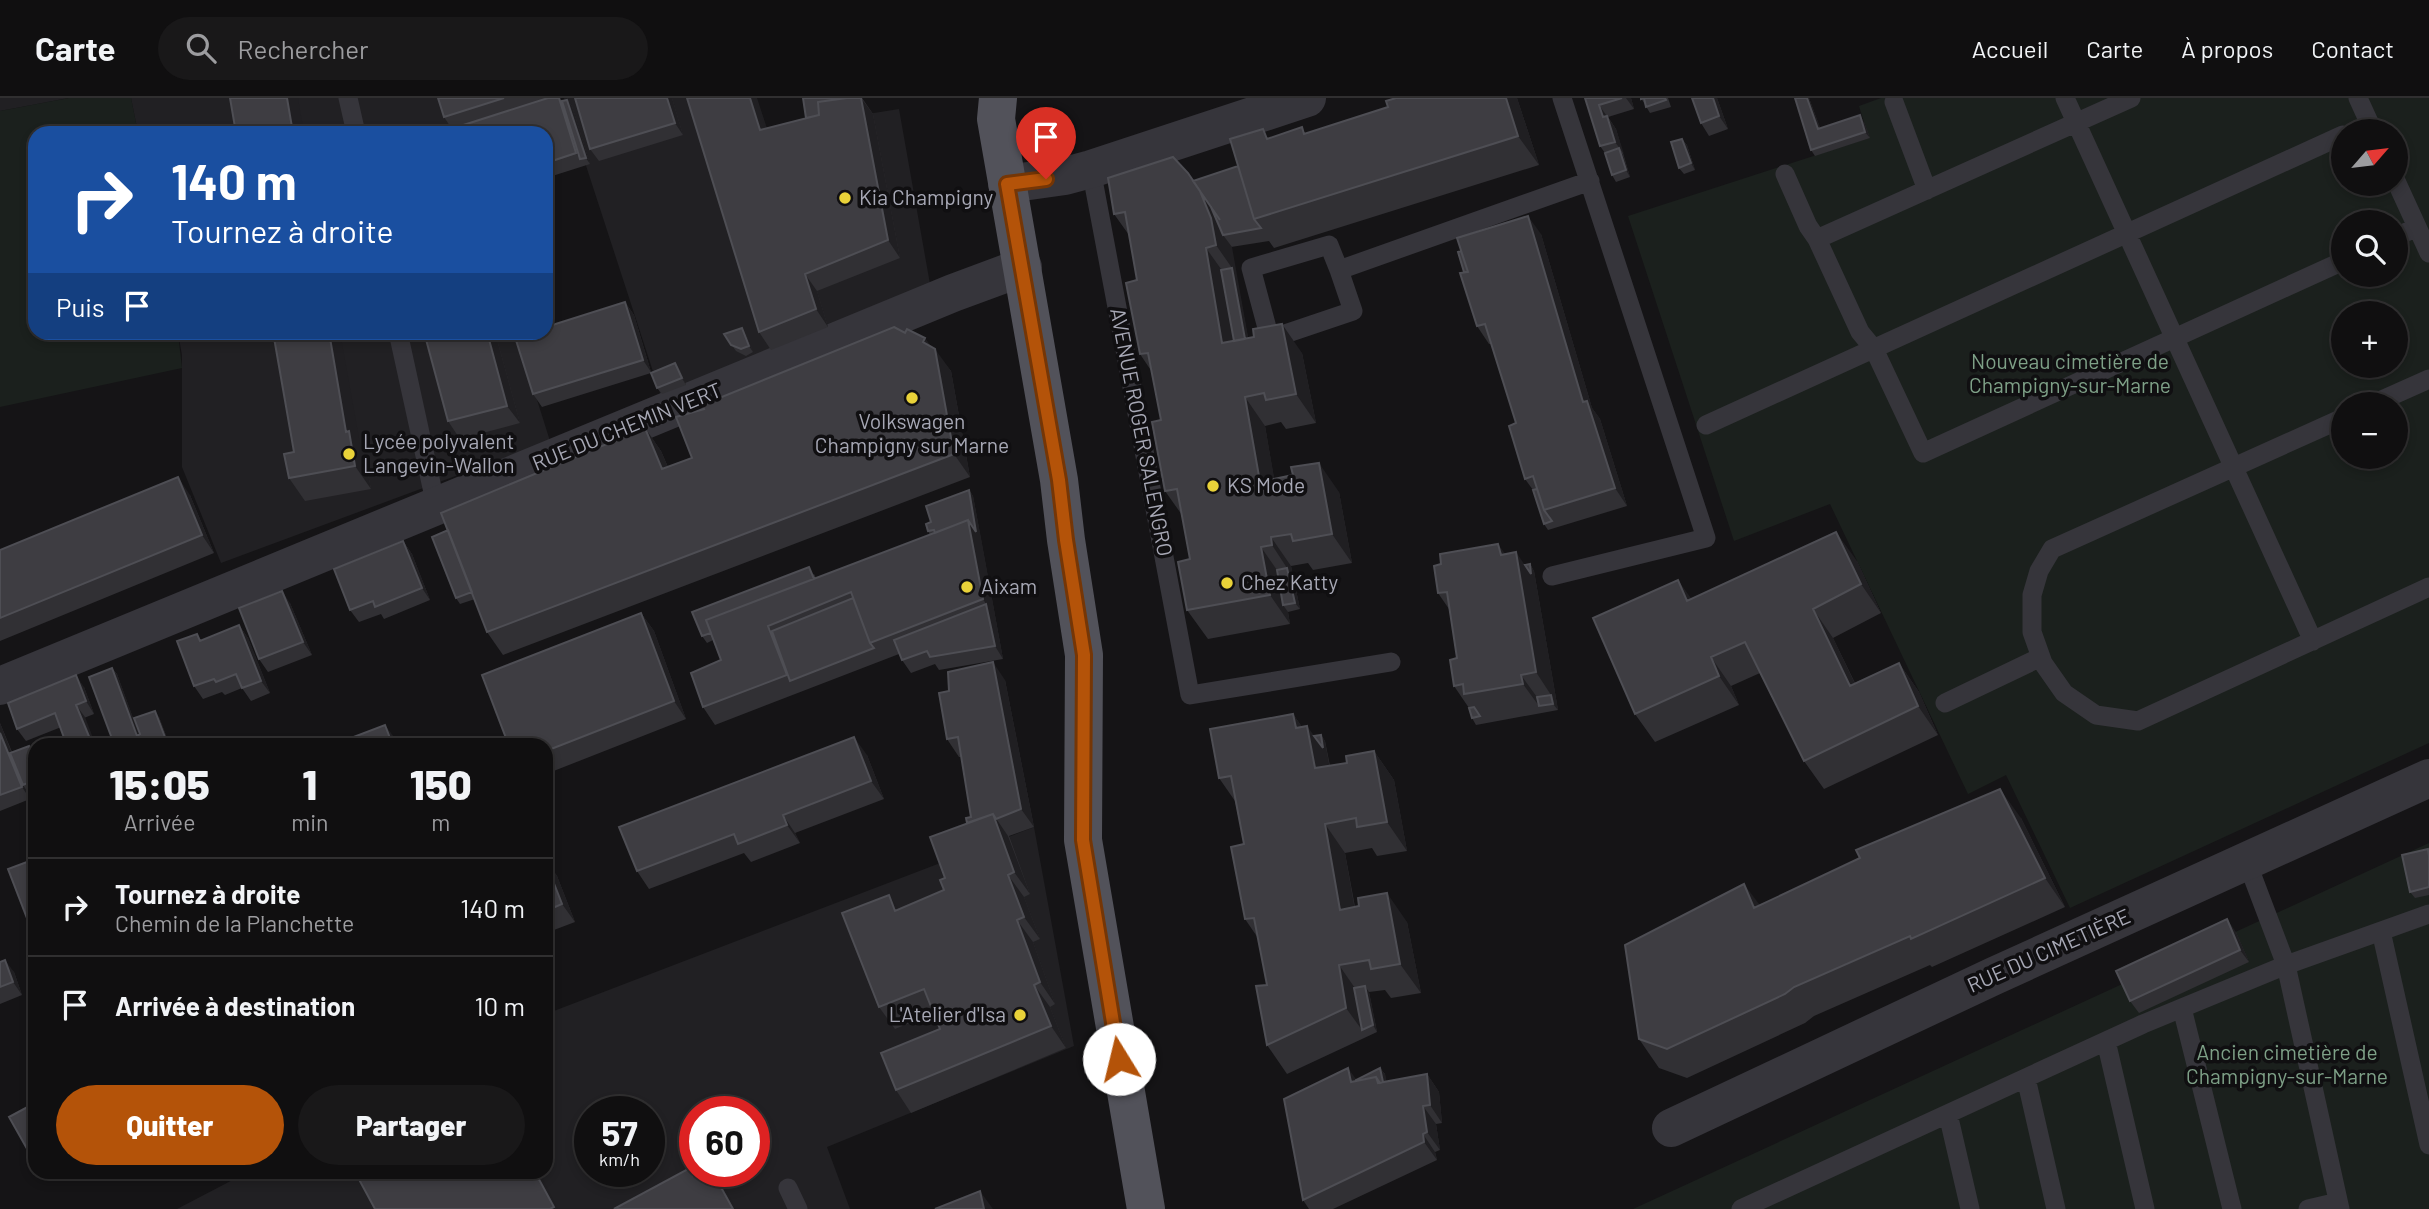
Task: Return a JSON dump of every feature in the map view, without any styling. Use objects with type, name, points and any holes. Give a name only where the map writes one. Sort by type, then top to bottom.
[{"type":"main road","points":[[993,105],[1059,480],[1084,655],[1083,840],[1146,1209]]},
{"type":"street","points":[[1007,184],[1065,176],[1091,169],[1307,98]]},
{"type":"street","name":"RUE DU CHEMIN VERT","points":[[0,686],[953,293],[1023,267]]},
{"type":"street","name":"RUE DU CIMETIÈRE","points":[[1671,1128],[1994,976],[2429,778]]},
{"type":"lane","points":[[348,98],[354,126]]},
{"type":"lane","points":[[1552,576],[1706,538],[1562,98]]},
{"type":"lane","points":[[2065,98],[2313,641]]},
{"type":"lane","points":[[1817,239],[2131,98]]},
{"type":"lane","points":[[2358,98],[2363,119]]},
{"type":"lane","points":[[1894,102],[1927,190]]},
{"type":"lane","points":[[1706,425],[2331,140]]},
{"type":"lane","name":"AVENUE ROGER SALENGRO","points":[[1091,169],[1190,695],[1391,662]]},
{"type":"lane","points":[[1785,174],[1860,332],[1874,349],[1923,453],[2331,267]]},
{"type":"lane","points":[[1339,270],[1590,181]]},
{"type":"lane","points":[[2403,196],[2429,253]]},
{"type":"lane","points":[[2408,231],[2417,227]]},
{"type":"lane","points":[[1329,245],[1339,270],[1353,311],[1270,339],[1251,268],[1329,245]]},
{"type":"lane","points":[[400,340],[436,506]]},
{"type":"lane","points":[[2400,392],[2429,379]]},
{"type":"lane","points":[[2331,423],[2052,550],[2039,571],[2032,595],[2032,632],[2043,663],[2064,693],[2096,715],[2138,721],[2429,587]]},
{"type":"lane","points":[[1945,704],[2042,657]]},
{"type":"lane","points":[[2247,862],[2286,965],[2339,1206],[2308,1209]]},
{"type":"lane","points":[[1741,1209],[2182,1008],[2286,965],[2429,914]]},
{"type":"lane","points":[[2381,931],[2429,1145]]},
{"type":"lane","points":[[2182,1008],[2232,1209]]},
{"type":"lane","points":[[2106,1041],[2145,1209]]},
{"type":"lane","points":[[2026,1078],[2056,1209]]},
{"type":"lane","points":[[1948,1114],[1970,1209]]},
{"type":"lane","points":[[788,1188],[798,1209]]},
{"type":"shaded area","points":[[0,98],[69,98],[0,111]]},
{"type":"shaded area","points":[[131,98],[464,98],[456,126],[137,126]]},
{"type":"shaded area","points":[[564,98],[757,98],[773,147],[830,120],[899,109],[930,284],[661,396]]},
{"type":"shaded area","name":"Lycée polyvalent Langevin-Wallon","points":[[179,340],[518,340],[550,441],[221,563],[182,467],[182,355]]},
{"type":"shaded area","points":[[1034,827],[1074,1046],[827,1147],[850,1209],[177,1209],[234,1179],[553,1179],[553,1011]]},
{"type":"green space","points":[[69,98],[131,98],[137,126],[28,126],[28,340],[179,340],[182,368],[0,407],[0,111]]},
{"type":"green space","name":"Nouveau cimetière de Champigny-sur-Marne","points":[[1881,98],[2429,98],[2429,743],[2070,908],[2006,775],[1968,794],[1830,504],[1734,541],[1628,216],[1869,138],[1859,106]]},
{"type":"green space","name":"Ancien cimetière de Champigny-sur-Marne","points":[[2429,843],[2429,1209],[1633,1209]]},
{"type":"building","points":[[230,98],[287,98],[292,126],[235,126]]},
{"type":"building","points":[[438,98],[504,98],[444,117]]},
{"type":"building","points":[[548,98],[559,98],[576,153],[553,161],[553,126],[460,126]]},
{"type":"building","points":[[575,98],[667,98],[675,123],[590,149]]},
{"type":"building","points":[[687,98],[750,98],[760,130],[819,115],[818,102],[861,98],[888,240],[805,274],[816,309],[759,332]]},
{"type":"building","points":[[803,98],[844,98],[818,102],[819,115],[806,118]]},
{"type":"building","points":[[1396,98],[1506,98],[1518,136],[1254,219],[1230,139],[1263,129],[1267,139],[1302,127],[1304,134],[1388,107],[1386,101]]},
{"type":"building","points":[[1585,98],[1622,98],[1599,105],[1603,117],[1607,116],[1615,142],[1600,146]]},
{"type":"building","points":[[1644,98],[1665,98],[1666,100],[1646,107]]},
{"type":"building","points":[[1692,98],[1713,98],[1719,116],[1701,123]]},
{"type":"building","points":[[1795,98],[1807,98],[1818,129],[1860,115],[1865,132],[1811,150]]},
{"type":"building","points":[[567,100],[586,158],[580,159],[562,101]]},
{"type":"building","points":[[1682,139],[1691,163],[1679,168],[1671,142]]},
{"type":"building","points":[[1619,148],[1626,170],[1612,175],[1605,153]]},
{"type":"building","points":[[1173,157],[1200,191],[1211,218],[1216,245],[1206,248],[1222,343],[1254,337],[1253,329],[1282,324],[1296,394],[1266,400],[1264,393],[1245,397],[1260,482],[1293,475],[1291,467],[1319,463],[1332,534],[1293,541],[1291,534],[1271,537],[1272,545],[1261,547],[1270,595],[1187,610],[1178,562],[1190,559],[1177,489],[1165,491],[1152,422],[1161,420],[1148,353],[1140,354],[1126,283],[1137,280],[1125,212],[1114,214],[1108,178]]},
{"type":"building","points":[[1238,166],[1254,219],[1261,228],[1223,235],[1211,207],[1193,181]]},
{"type":"building","points":[[1528,216],[1583,402],[1587,401],[1615,488],[1544,510],[1533,476],[1525,479],[1509,426],[1516,423],[1485,324],[1477,326],[1460,273],[1468,272],[1457,238]]},
{"type":"building","points":[[1461,251],[1468,272],[1464,272],[1458,252]]},
{"type":"building","points":[[1232,268],[1245,339],[1234,341],[1221,270]]},
{"type":"building","points":[[625,302],[643,360],[533,394],[516,340],[553,340],[553,325]]},
{"type":"building","points":[[894,327],[905,333],[907,329],[925,338],[923,342],[935,349],[954,454],[487,632],[441,513],[645,428],[662,469],[692,458],[676,417],[704,409],[702,405]]},
{"type":"building","points":[[742,328],[749,346],[741,349],[731,345],[724,334]]},
{"type":"building","points":[[274,340],[330,340],[346,432],[349,431],[355,466],[289,478],[284,454],[294,452]]},
{"type":"building","points":[[426,340],[489,340],[507,406],[448,421]]},
{"type":"building","points":[[675,363],[682,378],[657,388],[651,373]]},
{"type":"building","points":[[178,477],[202,535],[0,618],[0,550]]},
{"type":"building","points":[[1537,489],[1544,510],[1552,521],[1544,524],[1533,490]]},
{"type":"building","points":[[969,490],[976,532],[968,520],[935,533],[934,530],[928,531],[926,524],[931,522],[926,506]]},
{"type":"building","points":[[968,520],[983,599],[870,643],[851,592],[768,626],[787,675],[703,707],[691,673],[721,660],[706,620]]},
{"type":"building","points":[[448,530],[472,592],[456,598],[432,537]]},
{"type":"building","points":[[1836,532],[1861,584],[1813,609],[1850,686],[1899,663],[1918,706],[1804,761],[1745,642],[1711,657],[1719,676],[1635,714],[1593,618],[1678,580],[1687,601]]},
{"type":"building","points":[[403,541],[422,588],[375,607],[373,601],[350,610],[334,569]]},
{"type":"building","points":[[1498,544],[1501,555],[1516,552],[1536,672],[1521,675],[1523,684],[1464,694],[1463,684],[1454,686],[1450,660],[1457,658],[1447,592],[1438,593],[1434,566],[1441,564],[1440,554]]},
{"type":"building","points":[[809,567],[814,579],[706,620],[711,633],[702,636],[692,612]]},
{"type":"building","points":[[1287,568],[1295,603],[1283,605],[1277,570]]},
{"type":"building","points":[[282,591],[303,642],[259,659],[239,608]]},
{"type":"building","points":[[853,598],[874,648],[790,681],[772,631]]},
{"type":"building","points":[[986,604],[995,646],[930,657],[927,651],[902,660],[894,640]]},
{"type":"building","points":[[641,613],[674,701],[553,748],[553,738],[506,738],[482,675]]},
{"type":"building","points":[[239,625],[261,681],[242,688],[236,674],[216,682],[214,679],[194,686],[177,641],[197,634],[200,641]]},
{"type":"building","points":[[993,662],[1021,809],[996,819],[993,814],[967,823],[966,818],[971,817],[958,737],[947,739],[939,693],[949,691],[948,672]]},
{"type":"building","points":[[112,668],[137,736],[140,734],[134,718],[155,711],[165,738],[112,738],[89,677]]},
{"type":"building","points":[[76,675],[86,701],[76,705],[90,738],[64,738],[55,713],[17,729],[8,703]]},
{"type":"building","points":[[1551,695],[1553,704],[1539,706],[1537,697]]},
{"type":"building","points":[[1474,707],[1480,716],[1472,718],[1469,708]]},
{"type":"building","points":[[1293,714],[1296,728],[1307,726],[1315,768],[1347,763],[1346,756],[1374,751],[1387,822],[1357,827],[1356,818],[1325,824],[1340,910],[1359,906],[1358,898],[1387,893],[1400,964],[1371,969],[1369,960],[1339,965],[1346,1008],[1267,1045],[1256,986],[1267,985],[1254,918],[1245,919],[1231,847],[1244,844],[1231,776],[1219,778],[1210,729]]},
{"type":"building","points":[[385,725],[390,738],[351,738]]},
{"type":"building","points":[[0,733],[22,787],[0,795]]},
{"type":"building","points":[[1321,735],[1323,748],[1314,736]]},
{"type":"building","points":[[854,737],[871,781],[783,815],[787,825],[738,844],[734,834],[637,871],[619,827]]},
{"type":"building","points":[[28,746],[28,783],[23,785],[10,753]]},
{"type":"building","points":[[2000,789],[2045,878],[1911,939],[1910,936],[1794,987],[1785,994],[1667,1049],[1639,1039],[1625,945],[1744,884],[1754,908],[1860,858],[1856,850]]},
{"type":"building","points":[[993,814],[1014,872],[1008,875],[1024,917],[1017,920],[1040,982],[1034,985],[1051,1026],[896,1090],[881,1053],[940,1029],[924,989],[879,1007],[842,913],[889,895],[895,911],[944,890],[940,880],[945,878],[930,837]]},
{"type":"building","points":[[2428,849],[2429,887],[2410,892],[2402,855]]},
{"type":"building","points":[[28,862],[28,921],[8,869]]},
{"type":"building","points":[[553,881],[562,904],[553,908]]},
{"type":"building","points":[[2227,919],[2240,950],[2130,1001],[2116,971]]},
{"type":"building","points":[[5,960],[13,982],[0,987],[0,962]]},
{"type":"building","points":[[1365,986],[1373,1025],[1362,1030],[1354,988]]},
{"type":"building","points":[[1348,1068],[1351,1082],[1376,1077],[1378,1083],[1427,1074],[1430,1105],[1423,1106],[1427,1132],[1423,1134],[1424,1142],[1303,1200],[1284,1099]]},
{"type":"building","points":[[1380,1068],[1383,1082],[1380,1083],[1376,1077],[1356,1081],[1356,1080]]},
{"type":"building","points":[[28,1107],[28,1150],[9,1117]]},
{"type":"building","points":[[679,1174],[679,1187],[721,1187],[733,1209],[614,1209],[655,1187],[665,1187],[665,1181]]},
{"type":"building","points":[[359,1179],[539,1179],[554,1207],[550,1209],[375,1209]]},
{"type":"building","points":[[980,1191],[984,1209],[935,1209]]},
{"type":"place","name":"Kia Champigny","points":[[845,198]]},
{"type":"place","name":"Volkswagen Champigny sur Marne","points":[[912,398]]},
{"type":"place","name":"Lycée polyvalent Langevin-Wallon","points":[[349,454]]},
{"type":"place","name":"KS Mode","points":[[1213,486]]},
{"type":"place","name":"Chez Katty","points":[[1227,583]]},
{"type":"place","name":"Aixam","points":[[967,587]]},
{"type":"place","name":"L'Atelier d'Isa","points":[[1020,1015]]},
{"type":"route","points":[[1046,179],[1007,184],[1059,480],[1084,655],[1083,840],[1119,1059]]}]
